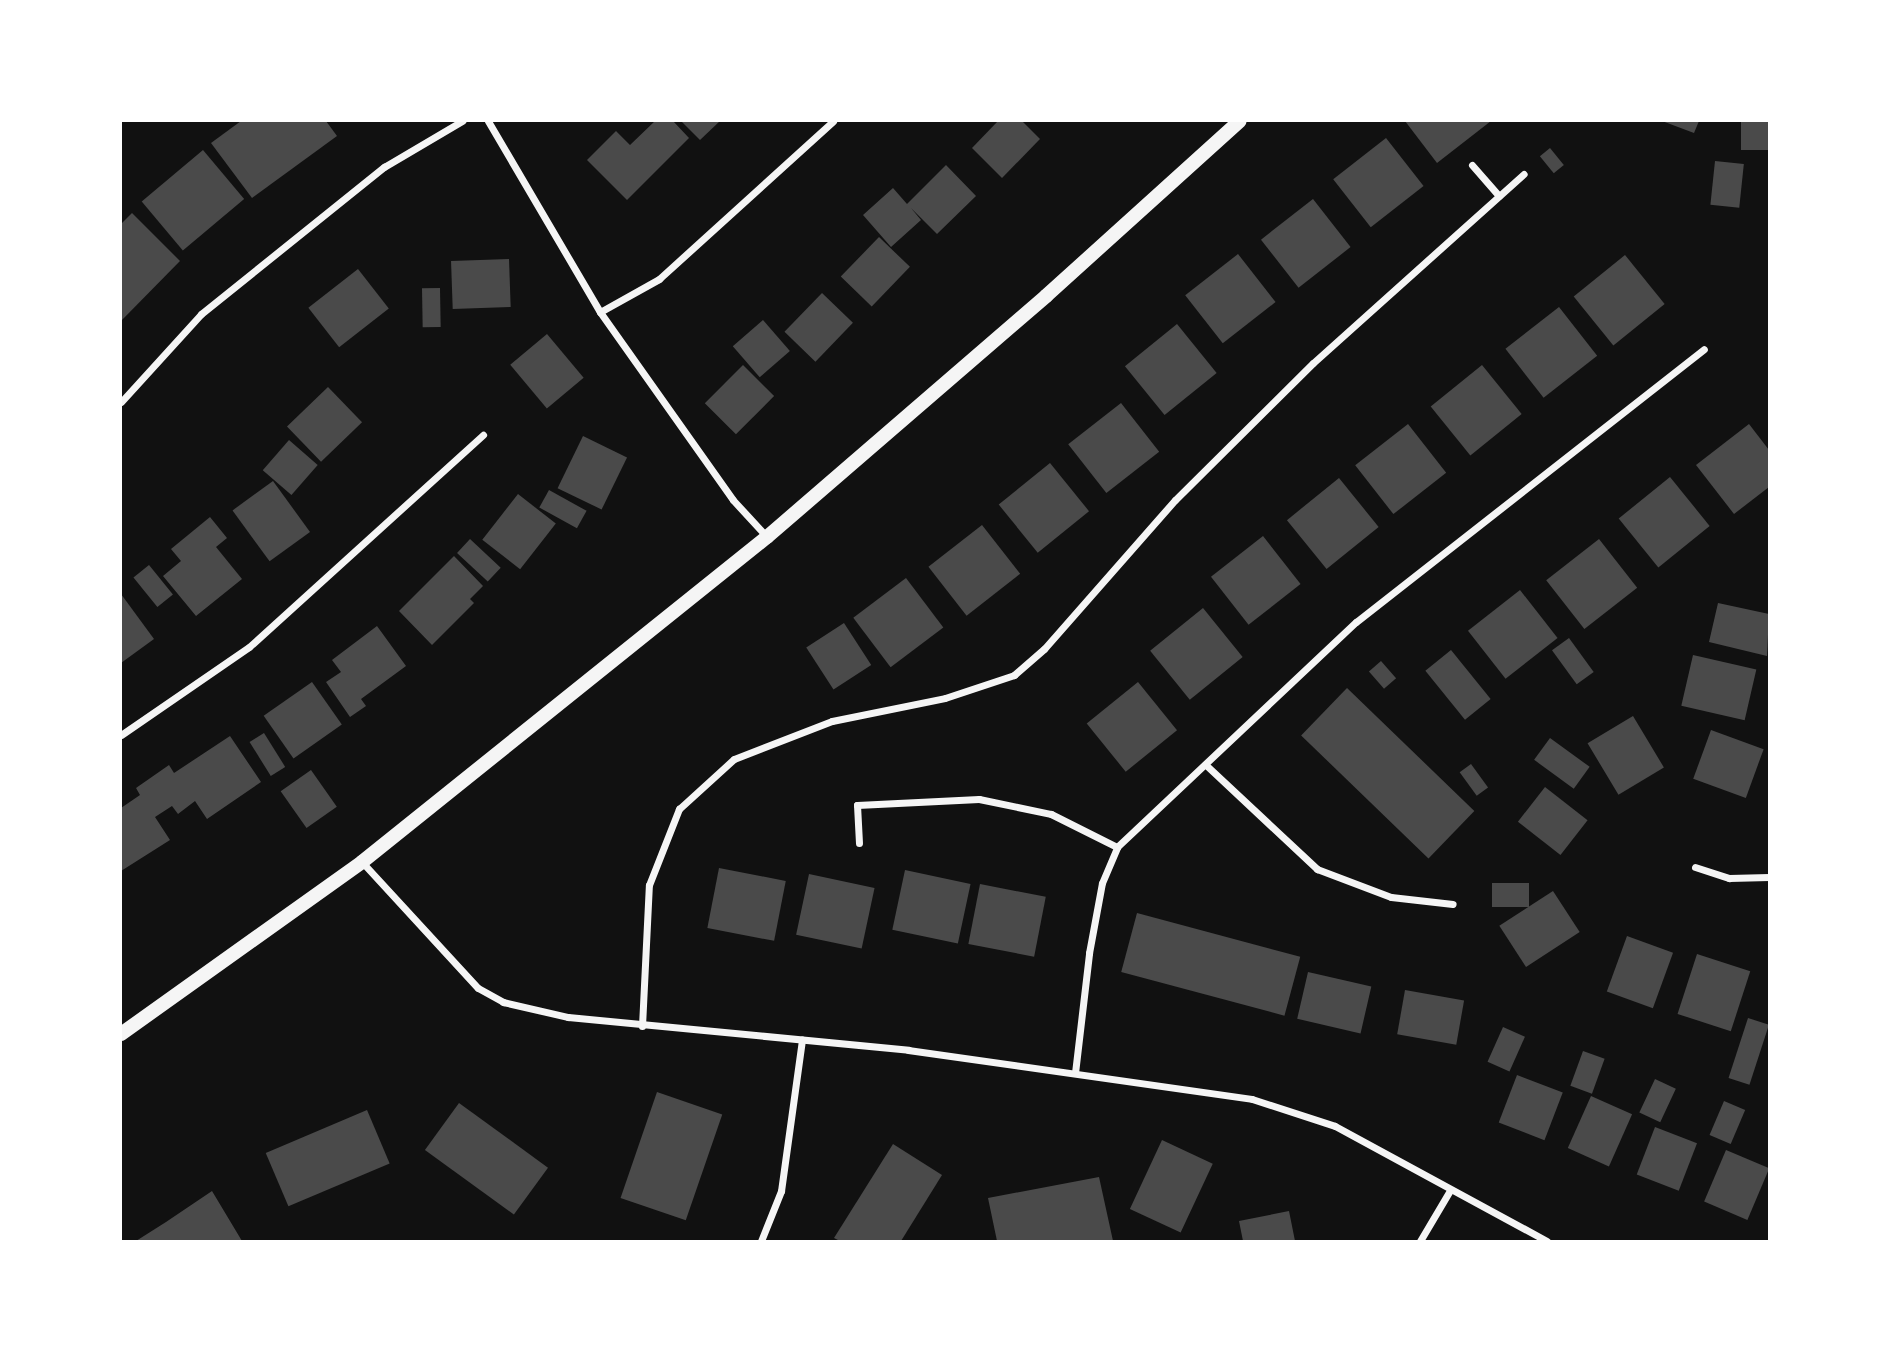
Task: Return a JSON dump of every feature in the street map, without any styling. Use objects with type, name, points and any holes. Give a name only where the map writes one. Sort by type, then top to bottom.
[{"type":"main road","points":[[121,1034],[362,862],[766,537],[1046,296],[1240,121]]},
{"type":"street","points":[[121,402],[201,314],[384,167],[462,121]]},
{"type":"street","points":[[488,121],[600,312],[733,500],[766,537]]},
{"type":"street","points":[[600,312],[659,279],[833,121]]},
{"type":"street","points":[[1472,165],[1499,197]]},
{"type":"street","points":[[642,1026],[649,885],[679,809],[734,758],[832,721],[945,698],[1014,674],[1044,649],[1175,500],[1313,363],[1524,174]]},
{"type":"street","points":[[1075,1073],[1089,953],[1102,883],[1117,847],[1207,766],[1266,703],[1356,622],[1704,349]]},
{"type":"street","points":[[121,734],[249,647],[483,435]]},
{"type":"street","points":[[1207,766],[1317,869],[1391,897],[1453,904]]},
{"type":"street","points":[[859,843],[857,805],[979,799],[1051,814],[1117,847]]},
{"type":"street","points":[[362,862],[478,988],[503,1002],[568,1017],[802,1040],[1075,1073],[1252,1099],[1335,1126],[1449,1192],[1547,1241]]},
{"type":"street","points":[[1695,867],[1729,878],[1769,877]]},
{"type":"street","points":[[761,1241],[781,1191],[802,1040]]},
{"type":"street","points":[[1420,1241],[1449,1192]]},
{"type":"building","points":[[241,121],[326,121],[337,136],[252,198],[211,143]]},
{"type":"building","points":[[655,121],[673,121],[689,138],[627,200],[587,160],[616,131],[630,145]]},
{"type":"building","points":[[681,121],[720,121],[700,140]]},
{"type":"building","points":[[998,121],[1022,121],[1040,139],[1002,178],[972,148]]},
{"type":"building","points":[[1405,121],[1491,121],[1437,163]]},
{"type":"building","points":[[1662,121],[1699,121],[1694,133]]},
{"type":"building","points":[[1741,121],[1769,121],[1769,150],[1741,150]]},
{"type":"building","points":[[1386,138],[1424,186],[1371,227],[1333,179]]},
{"type":"building","points":[[1550,148],[1564,165],[1554,173],[1540,156]]},
{"type":"building","points":[[203,150],[244,199],[183,250],[142,201]]},
{"type":"building","points":[[1715,161],[1744,164],[1739,208],[1710,205]]},
{"type":"building","points":[[946,165],[976,196],[937,234],[911,208],[921,220],[891,247],[863,215],[893,188],[907,204]]},
{"type":"building","points":[[1313,199],[1351,247],[1299,288],[1261,240]]},
{"type":"building","points":[[132,213],[180,261],[121,321],[121,224]]},
{"type":"building","points":[[879,237],[910,267],[872,306],[841,277]]},
{"type":"building","points":[[1238,254],[1276,302],[1223,343],[1185,295]]},
{"type":"building","points":[[1625,255],[1665,304],[1613,345],[1574,297]]},
{"type":"building","points":[[509,259],[511,307],[453,309],[451,261]]},
{"type":"building","points":[[358,269],[389,308],[339,347],[308,308]]},
{"type":"building","points":[[422,288],[440,288],[441,327],[423,327]]},
{"type":"building","points":[[822,293],[853,323],[815,362],[784,332]]},
{"type":"building","points":[[1559,307],[1597,356],[1544,398],[1505,349]]},
{"type":"building","points":[[763,320],[790,351],[760,377],[733,346]]},
{"type":"building","points":[[1177,324],[1217,373],[1165,415],[1125,366]]},
{"type":"building","points":[[547,334],[584,378],[547,409],[510,365]]},
{"type":"building","points":[[743,365],[774,396],[736,434],[705,403]]},
{"type":"building","points":[[1482,365],[1522,414],[1470,455],[1431,407]]},
{"type":"building","points":[[328,387],[362,422],[321,462],[287,427]]},
{"type":"building","points":[[1121,403],[1159,452],[1106,493],[1068,444]]},
{"type":"building","points":[[1408,424],[1446,473],[1393,514],[1355,465]]},
{"type":"building","points":[[1749,424],[1769,450],[1769,487],[1734,514],[1696,465]]},
{"type":"building","points":[[583,436],[627,457],[602,510],[558,488]]},
{"type":"building","points":[[289,440],[318,465],[291,495],[263,470]]},
{"type":"building","points":[[1050,463],[1089,511],[1038,553],[999,505]]},
{"type":"building","points":[[1670,477],[1710,526],[1658,567],[1619,519]]},
{"type":"building","points":[[1339,478],[1379,527],[1327,569],[1287,520]]},
{"type":"building","points":[[273,481],[310,532],[270,561],[233,510]]},
{"type":"building","points":[[549,490],[587,511],[577,528],[539,507]]},
{"type":"building","points":[[518,494],[556,524],[520,569],[482,540]]},
{"type":"building","points":[[210,517],[227,538],[216,547],[242,579],[196,616],[163,576],[181,561],[171,549]]},
{"type":"building","points":[[982,525],[1020,574],[967,616],[928,567]]},
{"type":"building","points":[[1263,536],[1301,584],[1249,625],[1211,577]]},
{"type":"building","points":[[470,539],[501,568],[488,582],[457,553]]},
{"type":"building","points":[[1599,539],[1637,588],[1584,629],[1546,580]]},
{"type":"building","points":[[454,556],[483,586],[470,599],[474,603],[432,645],[399,611]]},
{"type":"building","points":[[149,565],[173,595],[157,607],[133,578]]},
{"type":"building","points":[[906,578],[943,628],[891,667],[853,618]]},
{"type":"building","points":[[1520,590],[1558,638],[1506,679],[1468,631]]},
{"type":"building","points":[[121,594],[154,639],[121,663]]},
{"type":"building","points":[[1718,603],[1769,614],[1767,656],[1709,642]]},
{"type":"building","points":[[1203,608],[1243,657],[1190,700],[1150,651]]},
{"type":"building","points":[[844,623],[871,665],[833,689],[806,648]]},
{"type":"building","points":[[377,626],[406,666],[361,699],[366,706],[350,717],[326,682],[341,672],[332,660]]},
{"type":"building","points":[[1569,638],[1594,672],[1577,684],[1552,650]]},
{"type":"building","points":[[1451,650],[1491,699],[1465,720],[1425,671]]},
{"type":"building","points":[[1693,655],[1756,670],[1745,720],[1681,706]]},
{"type":"building","points":[[1381,661],[1396,678],[1384,689],[1369,671]]},
{"type":"building","points":[[312,682],[342,725],[293,758],[264,716]]},
{"type":"building","points":[[1138,682],[1177,730],[1126,772],[1087,724]]},
{"type":"building","points":[[1347,688],[1474,811],[1428,858],[1301,735]]},
{"type":"building","points":[[1633,716],[1664,767],[1618,795],[1588,743]]},
{"type":"building","points":[[1711,730],[1764,749],[1746,798],[1693,779]]},
{"type":"building","points":[[264,733],[285,767],[271,776],[250,742]]},
{"type":"building","points":[[230,736],[261,782],[207,819],[195,801],[178,814],[172,806],[155,817],[170,840],[121,871],[121,808],[140,795],[136,788],[169,765],[174,773]]},
{"type":"building","points":[[1550,738],[1590,767],[1574,789],[1534,760]]},
{"type":"building","points":[[1471,764],[1488,787],[1477,796],[1460,772]]},
{"type":"building","points":[[311,770],[337,807],[307,828],[281,791]]},
{"type":"building","points":[[1545,787],[1588,820],[1560,855],[1518,822]]},
{"type":"building","points":[[719,868],[786,881],[774,941],[707,928]]},
{"type":"building","points":[[905,870],[971,884],[958,944],[892,930]]},
{"type":"building","points":[[809,874],[875,888],[862,949],[796,935]]},
{"type":"building","points":[[1492,883],[1529,883],[1529,907],[1492,907]]},
{"type":"building","points":[[980,884],[1046,897],[1034,957],[968,944]]},
{"type":"building","points":[[1553,891],[1580,932],[1526,967],[1499,926]]},
{"type":"building","points":[[1137,913],[1300,957],[1284,1016],[1121,972]]},
{"type":"building","points":[[1627,936],[1673,953],[1653,1008],[1607,991]]},
{"type":"building","points":[[1697,954],[1750,971],[1731,1031],[1678,1014]]},
{"type":"building","points":[[1308,972],[1371,987],[1361,1033],[1297,1019]]},
{"type":"building","points":[[1405,990],[1464,1000],[1456,1045],[1397,1034]]},
{"type":"building","points":[[1748,1018],[1769,1025],[1749,1085],[1729,1078]]},
{"type":"building","points":[[1503,1027],[1525,1037],[1509,1071],[1488,1062]]},
{"type":"building","points":[[1583,1051],[1605,1059],[1592,1094],[1570,1086]]},
{"type":"building","points":[[1517,1075],[1563,1093],[1544,1140],[1499,1123]]},
{"type":"building","points":[[1655,1079],[1676,1089],[1660,1122],[1639,1113]]},
{"type":"building","points":[[657,1092],[722,1114],[686,1220],[621,1198]]},
{"type":"building","points":[[1591,1096],[1632,1114],[1609,1166],[1568,1148]]},
{"type":"building","points":[[1724,1101],[1745,1110],[1731,1144],[1710,1135]]},
{"type":"building","points":[[459,1103],[548,1168],[514,1215],[425,1150]]},
{"type":"building","points":[[367,1110],[390,1163],[288,1206],[266,1153]]},
{"type":"building","points":[[1655,1127],[1697,1143],[1679,1191],[1637,1175]]},
{"type":"building","points":[[1162,1140],[1213,1164],[1181,1233],[1130,1209]]},
{"type":"building","points":[[893,1144],[942,1175],[901,1241],[840,1241],[834,1238]]},
{"type":"building","points":[[1726,1150],[1769,1168],[1747,1220],[1704,1202]]},
{"type":"building","points":[[1099,1177],[1113,1241],[997,1241],[988,1198]]},
{"type":"building","points":[[212,1191],[242,1241],[136,1241],[166,1222]]},
{"type":"building","points":[[1289,1211],[1295,1241],[1243,1241],[1239,1221]]}]
